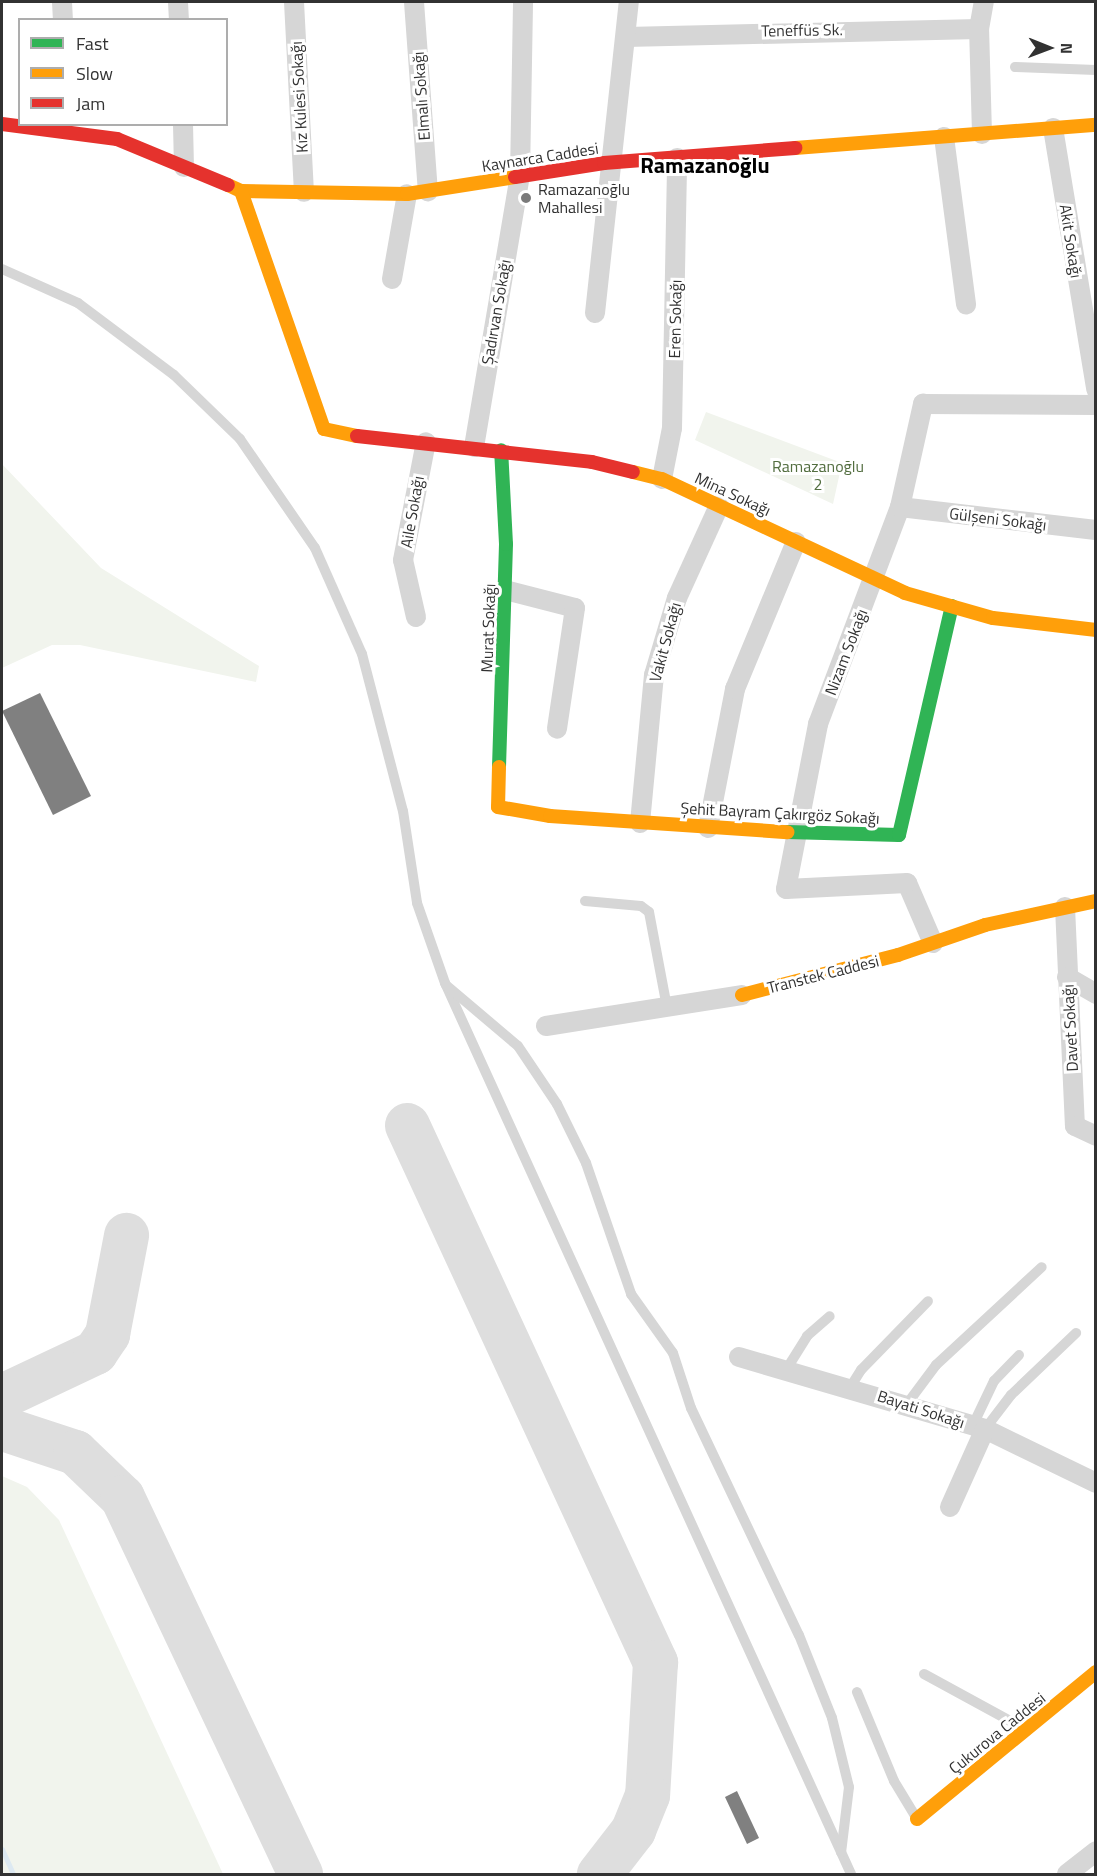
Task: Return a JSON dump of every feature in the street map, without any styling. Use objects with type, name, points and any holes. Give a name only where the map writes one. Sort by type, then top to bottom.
[{"type":"street","points":[[62,2],[63,18]]},
{"type":"street","points":[[178,2],[179,18]]},
{"type":"street","name":"Kız Kulesi Sokağı","points":[[294,2],[304,192]]},
{"type":"street","name":"Elmalı Sokağı","points":[[414,2],[428,191]]},
{"type":"street","name":"Şadırvan Sokağı","points":[[474,447],[520,176],[523,2]]},
{"type":"street","points":[[595,313],[629,2]]},
{"type":"street","points":[[982,134],[979,29],[984,2]]},
{"type":"street","name":"Teneffüs Sk.","points":[[626,37],[979,29]]},
{"type":"street","name":"Kaynarca Caddesi","points":[[2,124],[18,125]]},
{"type":"street","name":"Kaynarca Caddesi","points":[[35,126],[68,128],[117,138],[241,191],[407,194],[613,163],[1095,125]]},
{"type":"street","points":[[183,126],[184,167]]},
{"type":"street","name":"Akit Sokağı","points":[[1053,128],[1095,389]]},
{"type":"street","points":[[944,137],[966,305]]},
{"type":"street","name":"Eren Sokağı","points":[[662,479],[672,428],[677,158]]},
{"type":"street","name":"Mina Sokağı","points":[[241,191],[324,429],[343,434],[501,450],[662,479],[875,579],[952,606],[993,618],[1095,630]]},
{"type":"street","points":[[392,279],[407,194]]},
{"type":"street","name":"Nizam Sokağı","points":[[933,943],[907,883],[786,889],[818,724],[875,579],[900,507],[923,404],[1095,405]]},
{"type":"street","name":"Aile Sokağı","points":[[416,617],[403,560],[426,442]]},
{"type":"street","name":"Murat Sokağı","points":[[498,807],[505,590],[501,450]]},
{"type":"street","name":"Vakit Sokağı","points":[[640,823],[654,675],[677,598],[720,506]]},
{"type":"street","name":"Gülşeni Sokağı","points":[[900,507],[1095,530]]},
{"type":"street","points":[[708,828],[735,689],[796,542]]},
{"type":"street","points":[[505,590],[575,608],[557,729]]},
{"type":"street","name":"Şehit Bayram Çakırgöz Sokağı","points":[[498,807],[708,828],[899,835],[952,606]]},
{"type":"street","name":"Transtek Caddesi","points":[[546,1026],[742,995],[1065,907],[1095,901]]},
{"type":"street","name":"Davet Sokağı","points":[[1065,907],[1075,1126],[1095,1136]]},
{"type":"street","points":[[1067,977],[1095,994]]},
{"type":"street","name":"Bayati Sokağı","points":[[739,1358],[851,1386],[979,1427],[1095,1483]]},
{"type":"street","points":[[950,1507],[979,1427]]},
{"type":"street","name":"Çukurova Caddesi","points":[[916,1819],[1029,1731],[1095,1672]]},
{"type":"street","points":[[1067,1875],[1095,1851]]},
{"type":"lane","points":[[1015,67],[1095,70]]},
{"type":"lane","points":[[2,269],[78,303],[165,367],[240,439],[293,511],[362,654],[403,811],[417,903],[445,983],[851,1875]]},
{"type":"lane","points":[[585,901],[642,906],[650,912],[667,1006]]},
{"type":"lane","points":[[445,983],[518,1046],[557,1104],[585,1163],[631,1294],[673,1353],[691,1408],[799,1635],[836,1729],[849,1787],[841,1853]]},
{"type":"lane","points":[[907,1404],[936,1365],[1042,1267]]},
{"type":"lane","points":[[851,1386],[861,1370],[928,1301]]},
{"type":"lane","points":[[786,1370],[807,1336],[830,1316]]},
{"type":"lane","points":[[979,1427],[1076,1333]]},
{"type":"lane","points":[[979,1427],[993,1381],[1019,1354]]},
{"type":"lane","points":[[924,1674],[1029,1731]]},
{"type":"lane","points":[[858,1692],[894,1781],[916,1819]]},
{"type":"green space","name":"Ramazanoğlu 2","points":[[706,412],[842,463],[833,504],[695,440]]},
{"type":"green space","points":[[2,464],[101,568],[259,666],[256,682],[80,645],[52,645],[2,668]]},
{"type":"green space","points":[[2,1476],[27,1487],[59,1520],[223,1874],[2,1874]]},
{"type":"building","points":[[40,693],[91,796],[53,815],[2,711]]},
{"type":"building","points":[[737,1791],[759,1838],[747,1844],[725,1797]]},
{"type":"waterway","points":[[2,1849],[13,1874]]},
{"type":"taxiway","points":[[407,1125],[655,1662],[647,1795],[633,1830],[599,1874]]},
{"type":"taxiway","points":[[2,1396],[95,1352],[107,1334],[126,1235]]},
{"type":"taxiway","points":[[2,1428],[75,1452],[122,1497],[300,1874]]},
{"type":"traffic: fast","points":[[499,767],[506,544],[501,450]]},
{"type":"traffic: fast","points":[[787,832],[899,835],[952,606]]},
{"type":"traffic: slow","points":[[795,148],[1096,125]]},
{"type":"traffic: slow","points":[[228,185],[241,191],[407,194],[515,177]]},
{"type":"traffic: slow","points":[[241,191],[324,429],[357,436]]},
{"type":"traffic: slow","points":[[633,472],[662,479],[905,593],[993,618],[1096,630]]},
{"type":"traffic: slow","points":[[499,767],[498,807],[550,816],[787,832]]},
{"type":"traffic: slow","points":[[742,995],[898,955],[985,925],[1096,901]]},
{"type":"traffic: slow","points":[[917,1819],[1096,1672]]},
{"type":"traffic: jam","points":[[2,124],[117,139],[228,185]]},
{"type":"traffic: jam","points":[[515,177],[604,163],[795,148]]},
{"type":"traffic: jam","points":[[357,436],[592,462],[633,472]]},
{"type":"place","name":"Ramazanoğlu Mahallesi","points":[[526,198]]},
{"type":"district","name":"Ramazanoğlu","points":[[705,166]]}]
